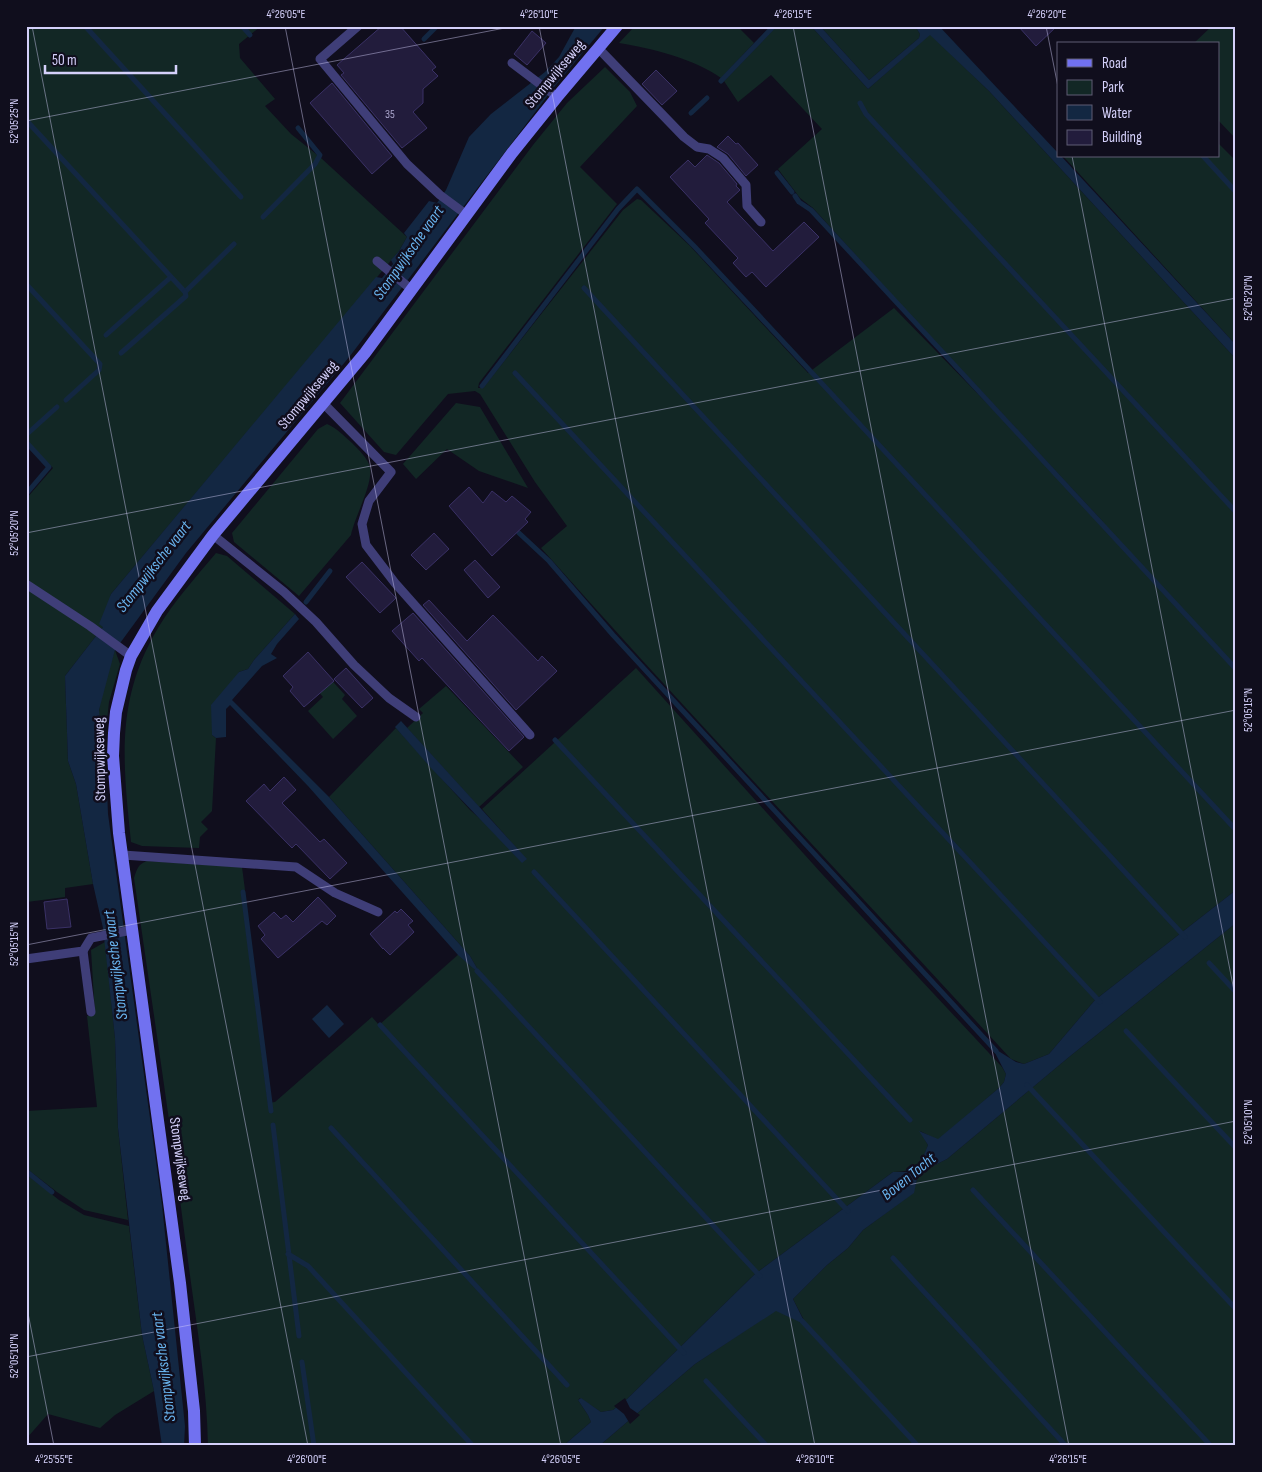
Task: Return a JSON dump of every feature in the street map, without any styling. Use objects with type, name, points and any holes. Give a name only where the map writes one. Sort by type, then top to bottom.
[{"type":"street","name":"Stompwijkseweg","points":[[195,1446],[194,1411],[181,1292],[130,931],[116,790],[114,733],[120,691],[131,656],[157,611],[213,535],[365,353],[409,287],[554,95],[617,26]]},
{"type":"lane","points":[[358,26],[320,59],[407,164],[440,195],[464,213]]},
{"type":"lane","points":[[598,48],[684,138],[697,147],[709,149],[723,158],[746,185],[747,206],[761,222]]},
{"type":"lane","points":[[512,63],[554,95]]},
{"type":"lane","points":[[380,264],[409,287]]},
{"type":"lane","points":[[323,403],[391,472],[369,501],[362,524],[366,546],[395,583],[530,735]]},
{"type":"lane","points":[[213,535],[284,592],[316,622],[354,665],[389,698],[416,717]]},
{"type":"lane","points":[[26,584],[90,626],[131,656]]},
{"type":"lane","points":[[123,855],[296,867],[335,893],[378,912]]},
{"type":"lane","points":[[91,1012],[83,950],[91,938],[130,931]]},
{"type":"lane","points":[[26,959],[83,950]]},
{"type":"green space","points":[[26,26],[261,26],[239,44],[240,58],[275,99],[265,106],[291,134],[321,158],[407,237],[399,251],[111,594],[103,627],[65,676],[68,761],[76,784],[93,884],[65,888],[65,897],[27,902],[26,916],[26,499],[53,468],[26,440]]},
{"type":"green space","points":[[635,26],[737,26],[754,43],[721,78],[699,65],[672,55],[619,43]]},
{"type":"green space","points":[[777,26],[811,26],[868,89],[930,34],[989,91],[1236,359],[1236,890],[1095,1000],[1049,1054],[1024,1064],[1011,1059],[716,741],[541,548],[567,526],[535,482],[480,394],[475,391],[448,394],[396,455],[384,452],[340,403],[533,145],[567,103],[605,67],[630,92],[637,106],[580,167],[617,204],[479,383],[478,388],[483,388],[623,210],[637,199],[641,200],[690,246],[808,373],[894,308],[1106,525],[813,208],[800,198],[778,169],[822,129],[771,75],[738,102],[724,81]]},
{"type":"green space","points":[[820,26],[915,26],[920,34],[919,38],[869,80]]},
{"type":"green space","points":[[1212,26],[1236,26],[1236,139],[1220,122],[1220,42],[1195,42]]},
{"type":"green space","points":[[1220,145],[1236,161],[1236,345],[1065,158],[1220,158]]},
{"type":"green space","points":[[456,403],[480,407],[528,488],[479,471],[447,449],[416,479],[403,464]]},
{"type":"green space","points":[[327,424],[340,432],[368,461],[370,468],[369,483],[351,535],[299,596],[234,542],[232,533],[318,429]]},
{"type":"green space","points":[[216,553],[227,556],[295,614],[248,669],[239,672],[212,735],[216,738],[212,811],[201,822],[208,829],[200,837],[199,848],[142,846],[131,842],[125,759],[125,732],[128,707],[144,655],[158,628],[171,608]]},
{"type":"green space","points":[[115,650],[120,664],[109,702],[105,740],[99,719],[99,707],[104,683]]},
{"type":"green space","points":[[636,668],[822,874],[1002,1067],[1006,1074],[1004,1082],[938,1140],[920,1131],[928,1145],[920,1163],[913,1169],[893,1172],[755,1274],[627,1399],[613,1410],[601,1412],[580,1398],[578,1400],[591,1422],[563,1446],[208,1446],[200,1349],[134,878],[138,867],[147,861],[242,867],[245,890],[241,891],[268,1103],[275,1102],[372,1017],[379,1025],[460,953],[531,1030],[481,975],[470,956],[329,797],[396,728],[470,810],[526,859],[482,809]]},
{"type":"green space","points":[[325,673],[345,695],[342,699],[357,716],[333,739],[308,711],[323,697],[313,685]]},
{"type":"green space","points":[[446,686],[523,767],[479,807],[407,728],[423,713],[419,709]]},
{"type":"green space","points":[[1236,923],[1236,1446],[599,1446],[695,1364],[776,1310],[806,1324],[793,1299],[827,1265],[848,1248],[863,1230],[913,1193],[917,1179],[927,1169],[947,1159],[1069,1057]]},
{"type":"green space","points":[[105,942],[115,1038],[118,1128],[128,1220],[84,1210],[26,1168],[26,1111],[97,1107],[87,1016],[95,1014],[91,950]]},
{"type":"green space","points":[[26,1174],[59,1200],[84,1215],[129,1226],[142,1335],[154,1391],[115,1415],[100,1428],[48,1414],[26,1439]]},
{"type":"water","name":"Stompwijksche vaart","points":[[576,26],[605,26],[555,86],[350,356],[186,553],[115,650],[99,710],[101,732],[105,740],[108,814],[162,1205],[185,1426],[184,1446],[162,1446],[154,1391],[142,1335],[118,1128],[115,1038],[103,928],[93,884],[76,784],[68,761],[65,676],[103,627],[99,624],[111,594],[376,277],[382,278],[393,264],[391,260],[407,237],[404,233],[429,201],[437,203],[446,190],[469,137],[491,114],[545,72],[559,57]]},
{"type":"water","points":[[811,26],[820,26],[869,80],[919,38],[920,34],[915,26],[939,26],[1057,152],[1057,158],[1063,158],[1236,345],[1236,359],[989,91],[930,35],[868,89]]},
{"type":"water","points":[[295,614],[299,619],[277,644],[271,654],[277,658],[262,666],[232,700],[329,797],[470,956],[481,975],[458,955],[308,786],[230,705],[226,709],[226,737],[216,738],[212,735],[211,705],[239,672],[248,669]]},
{"type":"water","points":[[401,721],[527,859],[522,863],[431,768],[395,727]]},
{"type":"water","points":[[1236,890],[1236,923],[1069,1057],[947,1159],[927,1169],[921,1162],[928,1145],[919,1131],[938,1139],[1004,1082],[1006,1074],[992,1047],[1016,1062],[1024,1064],[1049,1054],[1095,1000]]},
{"type":"water","points":[[327,1005],[344,1024],[329,1038],[312,1019]]},
{"type":"water","points":[[893,1172],[909,1172],[917,1179],[914,1193],[863,1230],[848,1248],[827,1265],[793,1299],[806,1325],[776,1311],[695,1364],[599,1446],[563,1446],[591,1422],[578,1400],[581,1398],[601,1412],[613,1410],[627,1399],[755,1274]]},
{"type":"pier","points":[[625,1398],[630,1408],[640,1415],[630,1424],[624,1414],[614,1406]]},
{"type":"building","points":[[382,26],[400,26],[436,67],[432,70],[438,76],[423,89],[423,103],[413,112],[427,128],[402,148],[341,75],[344,73],[337,65]]},
{"type":"building","points":[[1018,26],[1057,26],[1036,46]]},
{"type":"building","points":[[532,31],[546,43],[527,65],[514,54]]},
{"type":"building","points":[[656,70],[677,91],[662,105],[642,84]]},
{"type":"building","points":[[332,83],[392,156],[372,174],[310,103]]},
{"type":"building","points":[[728,136],[736,144],[738,143],[758,165],[746,176],[728,154],[717,147]]},
{"type":"building","points":[[707,155],[719,163],[740,190],[727,202],[773,251],[804,222],[819,237],[766,287],[752,272],[746,277],[733,263],[738,258],[705,223],[709,219],[670,177],[688,160],[695,167]]},
{"type":"building","points":[[469,487],[483,503],[492,491],[506,502],[512,496],[531,512],[525,519],[528,522],[492,556],[449,506]]},
{"type":"building","points":[[434,533],[449,549],[426,570],[411,555]]},
{"type":"building","points":[[475,560],[500,587],[488,598],[464,570]]},
{"type":"building","points":[[362,562],[396,598],[380,613],[346,577]]},
{"type":"building","points":[[429,600],[467,641],[493,615],[538,661],[542,656],[557,671],[516,710],[423,605]]},
{"type":"building","points":[[413,613],[524,737],[509,751],[422,658],[419,661],[392,631]]},
{"type":"building","points":[[308,652],[334,681],[304,707],[290,691],[293,687],[283,676]]},
{"type":"building","points":[[346,668],[373,698],[362,708],[334,679]]},
{"type":"building","points":[[284,777],[296,790],[282,803],[320,842],[324,839],[347,863],[330,879],[296,844],[292,848],[246,801],[264,784],[270,791]]},
{"type":"building","points":[[318,897],[336,916],[327,925],[322,921],[278,958],[261,939],[265,935],[258,926],[274,912],[281,919],[286,915],[293,922]]},
{"type":"building","points":[[67,899],[71,927],[47,929],[44,902]]},
{"type":"building","points":[[401,909],[413,921],[408,925],[414,932],[390,955],[370,934],[395,911],[397,913]]},
{"type":"waterway","points":[[85,26],[241,197]]},
{"type":"waterway","points":[[242,26],[250,35]]},
{"type":"waterway","points":[[424,39],[437,26]]},
{"type":"waterway","points":[[721,81],[774,26]]},
{"type":"waterway","points":[[691,113],[707,98]]},
{"type":"waterway","points":[[860,103],[866,114],[1236,512]]},
{"type":"waterway","points":[[26,120],[185,292],[234,244]]},
{"type":"waterway","points":[[263,217],[315,164],[320,155],[298,128]]},
{"type":"waterway","points":[[1205,158],[1236,192]]},
{"type":"waterway","points":[[777,173],[792,192]]},
{"type":"waterway","points":[[482,386],[618,209],[637,189],[694,246],[1236,830]]},
{"type":"waterway","points":[[795,196],[799,202],[811,210],[1236,669]]},
{"type":"waterway","points":[[106,335],[171,277]]},
{"type":"waterway","points":[[26,284],[100,364],[99,370],[66,400]]},
{"type":"waterway","points":[[584,288],[1185,937]]},
{"type":"waterway","points":[[121,353],[186,296],[185,292]]},
{"type":"waterway","points":[[515,373],[1100,1002]]},
{"type":"waterway","points":[[26,435],[57,407]]},
{"type":"waterway","points":[[26,442],[49,467],[26,494]]},
{"type":"waterway","points":[[519,533],[549,561],[613,635],[996,1051]]},
{"type":"waterway","points":[[306,602],[330,571]]},
{"type":"waterway","points":[[555,740],[910,1120]]},
{"type":"waterway","points":[[534,872],[848,1211]]},
{"type":"waterway","points":[[243,892],[271,1111]]},
{"type":"waterway","points":[[1209,963],[1236,992]]},
{"type":"waterway","points":[[477,971],[760,1276]]},
{"type":"waterway","points":[[380,1025],[684,1353]]},
{"type":"waterway","points":[[1126,1031],[1236,1148]]},
{"type":"waterway","points":[[1027,1085],[1236,1309]]},
{"type":"waterway","points":[[273,1125],[299,1336]]},
{"type":"waterway","points":[[331,1128],[567,1385]]},
{"type":"waterway","name":"Boven Tocht","points":[[908,1177],[928,1160]]},
{"type":"waterway","points":[[26,1171],[52,1192]]},
{"type":"waterway","points":[[973,1190],[1211,1446]]},
{"type":"waterway","points":[[288,1254],[308,1266],[473,1446]]},
{"type":"waterway","points":[[893,1258],[1066,1446]]},
{"type":"waterway","points":[[802,1321],[918,1446]]},
{"type":"waterway","points":[[302,1362],[314,1446]]},
{"type":"waterway","points":[[706,1381],[767,1446]]}]
